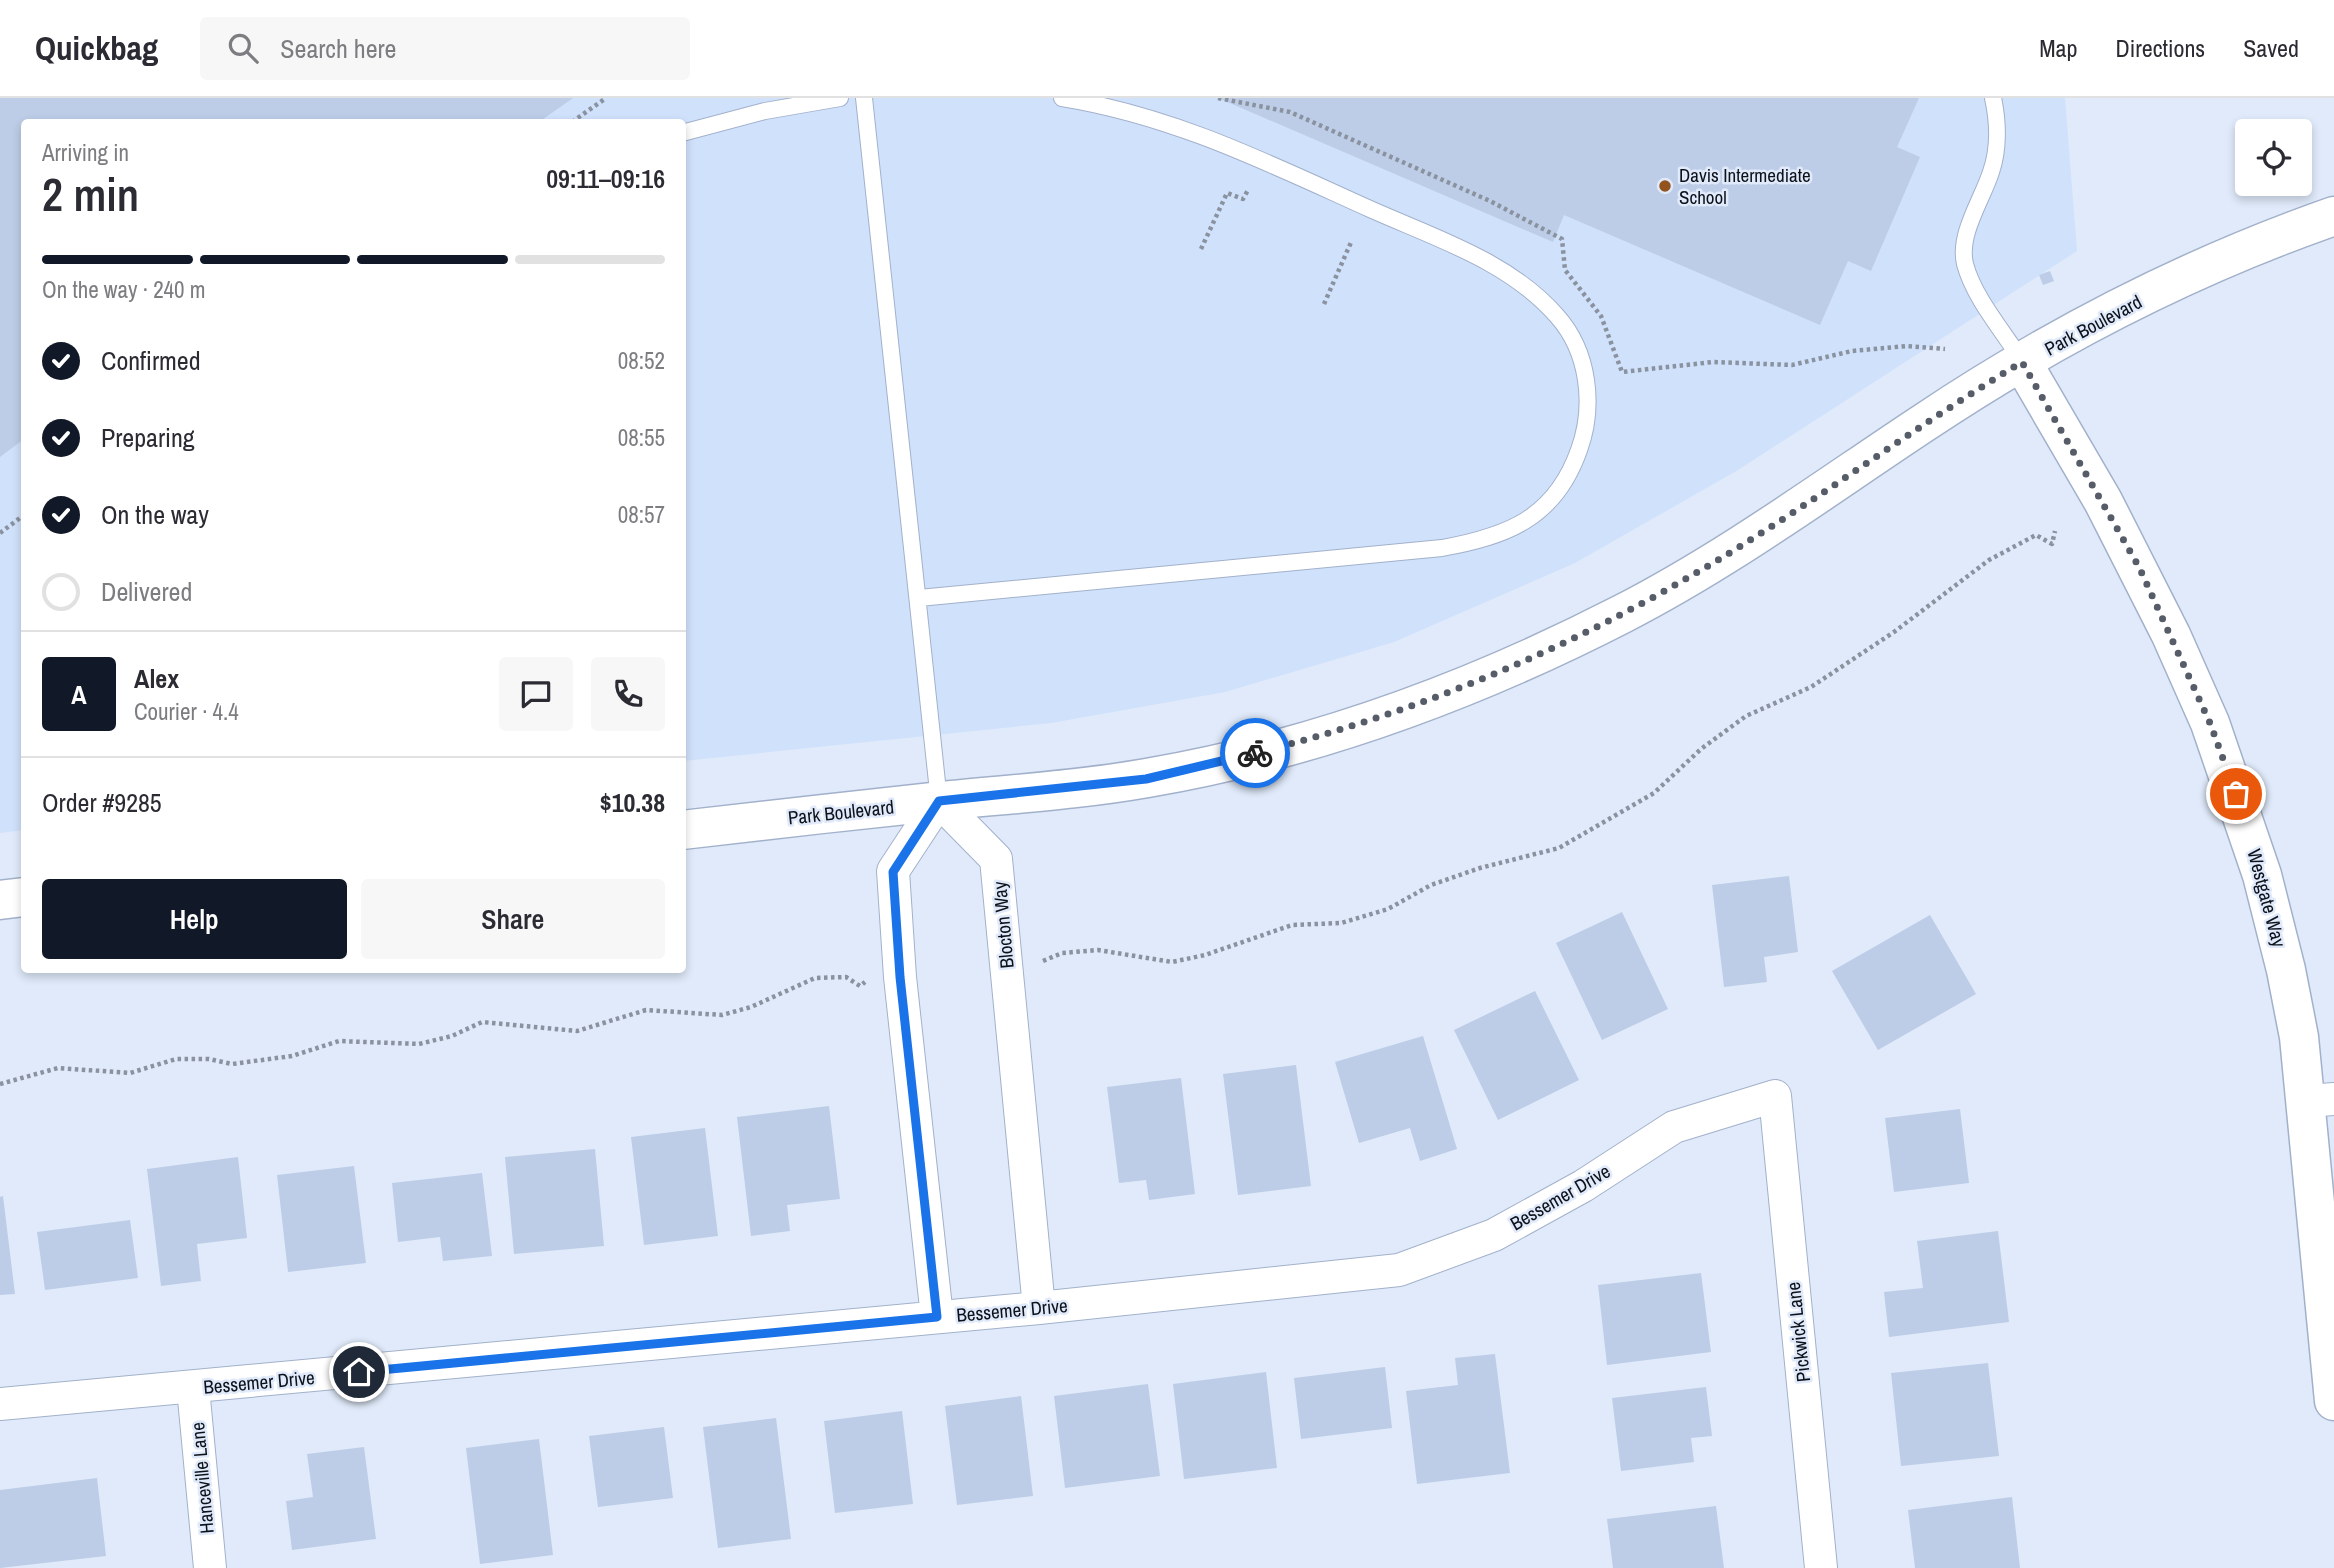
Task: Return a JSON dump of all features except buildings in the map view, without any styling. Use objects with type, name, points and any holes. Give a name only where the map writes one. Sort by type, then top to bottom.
[{"type":"main road","name":"Park Boulevard","points":[[686,830],[1050,791],[1158,776],[1279,747],[1435,698],[1557,645],[1690,576],[1806,504],[1928,420],[2022,362],[2113,313],[2204,270],[2334,216]]},
{"type":"main road","name":"Westgate Way","points":[[2022,362],[2139,567],[2210,723],[2236,794],[2274,922],[2297,1024],[2321,1100],[2334,1401]]},
{"type":"main road","points":[[0,900],[21,897]]},
{"type":"street","name":"Blocton Way","points":[[939,801],[996,859],[1040,1308]]},
{"type":"street","points":[[937,1317],[900,977],[893,872],[939,801]]},
{"type":"street","name":"Bessemer Drive","points":[[0,1404],[1040,1308],[1399,1270],[1494,1235],[1583,1186],[1674,1128],[1775,1096]]},
{"type":"street","name":"Pickwick Lane","points":[[1775,1096],[1821,1568]]},
{"type":"street","name":"Hanceville Lane","points":[[194,1388],[210,1568]]},
{"type":"lane","points":[[686,132],[753,114],[841,98]]},
{"type":"lane","points":[[864,98],[939,801]]},
{"type":"lane","points":[[919,598],[1442,548],[1486,540],[1524,523],[1551,502],[1567,479],[1585,436],[1589,409],[1587,381],[1572,337],[1544,301],[1499,268],[1205,135],[1140,113],[1062,98]]},
{"type":"lane","points":[[1993,98],[1997,117],[1992,170],[1968,232],[1964,246],[1965,262],[1977,290],[2022,362]]},
{"type":"path","points":[[576,119],[606,98]]},
{"type":"path","points":[[1218,98],[1290,112],[1490,201],[1562,239],[1565,270],[1601,316],[1622,372],[1713,362],[1792,365],[1852,351],[1907,346],[1945,349]]},
{"type":"path","points":[[1201,249],[1227,192],[1243,199],[1248,190]]},
{"type":"path","points":[[1324,304],[1352,240]]},
{"type":"path","points":[[0,533],[21,517]]},
{"type":"path","points":[[1041,962],[1062,953],[1098,950],[1172,962],[1292,925],[1341,923],[1388,909],[1431,885],[1480,868],[1559,848],[1654,793],[1701,750],[1746,716],[1811,687],[1894,632],[1989,560],[2036,535],[2052,544],[2055,531]]},
{"type":"path","points":[[0,1084],[58,1068],[130,1073],[176,1059],[209,1059],[232,1064],[292,1056],[339,1041],[419,1044],[452,1036],[482,1022],[577,1031],[646,1010],[722,1015],[751,1007],[815,978],[846,977],[860,986],[865,982]]},
{"type":"shaded area","points":[[0,98],[2065,98],[2077,251],[1738,470],[1575,563],[1394,642],[1225,692],[1051,723],[686,761],[686,119],[21,119],[21,830],[0,833]]},
{"type":"way so far","points":[[1255,753],[1435,698],[1621,614],[1690,576],[1806,504],[1928,420],[2022,362],[2139,567],[2210,723],[2236,794]]},
{"type":"place","name":"Davis Intermediate School","points":[[1665,186]]},
{"type":"route","points":[[359,1372],[937,1317],[900,977],[893,872],[939,801],[1146,779],[1255,753]]}]
